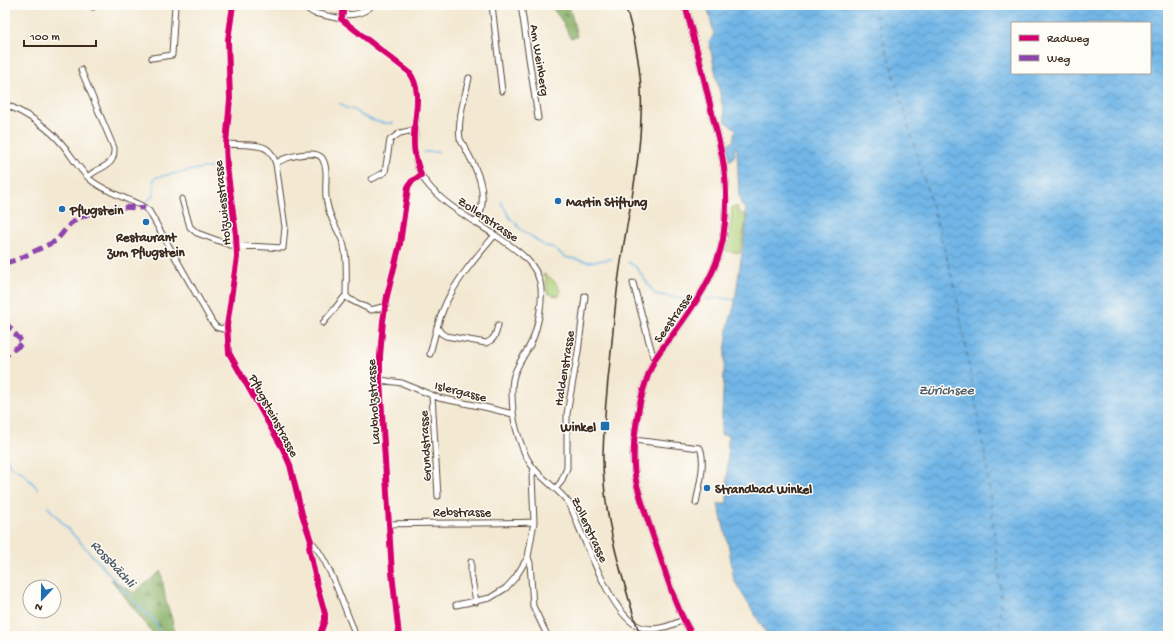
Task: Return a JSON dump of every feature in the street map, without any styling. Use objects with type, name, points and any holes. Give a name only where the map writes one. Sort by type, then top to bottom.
[{"type":"main road","name":"Seestrasse","points":[[685,5],[720,143],[726,184],[726,216],[720,249],[706,286],[654,360],[643,393],[634,440],[634,461],[637,484],[669,584],[683,620],[693,636]]},
{"type":"street","points":[[152,58],[172,55],[175,5]]},
{"type":"street","name":"Holzwiesstrasse","points":[[227,326],[237,263],[227,168],[226,144],[230,99],[228,40],[233,5]]},
{"type":"street","points":[[301,5],[314,13],[342,17],[362,12],[372,5]]},
{"type":"street","points":[[342,17],[343,5]]},
{"type":"street","points":[[492,5],[502,91]]},
{"type":"street","name":"Am Weinberg","points":[[521,5],[538,118]]},
{"type":"street","name":"Zollerstrasse","points":[[342,17],[401,65],[413,77],[417,92],[414,127],[415,151],[421,175],[432,189],[450,205],[525,256],[536,269],[541,284],[541,301],[538,322],[532,341],[517,367],[513,379],[512,391],[514,414],[523,450],[528,461],[534,470],[556,488],[569,503],[603,581],[618,606],[629,620],[637,626],[659,629],[670,627],[683,620]]},
{"type":"street","points":[[81,70],[114,148],[112,161],[88,177]]},
{"type":"street","points":[[469,78],[459,134],[460,139],[480,177],[482,188],[480,215],[477,222]]},
{"type":"street","points":[[5,104],[42,125],[55,136],[88,177],[101,187],[137,203],[149,211],[212,322],[216,327],[222,329],[227,326]]},
{"type":"street","points":[[372,179],[385,172],[390,140],[400,133],[414,127]]},
{"type":"street","points":[[182,199],[190,227],[196,232],[230,245],[283,248],[285,227],[276,164],[273,154],[267,148],[260,146],[226,144]]},
{"type":"street","points":[[276,164],[280,160],[300,155],[320,155],[325,169],[327,204],[332,221],[342,241],[345,252],[346,295],[349,299],[371,310],[386,306]]},
{"type":"street","name":"Laubholzstrasse","points":[[399,636],[392,579],[390,524],[380,380],[381,338],[386,306],[400,244],[408,187],[411,182],[421,175]]},
{"type":"street","points":[[430,354],[437,327],[449,296],[460,277],[495,235]]},
{"type":"street","points":[[633,283],[654,360]]},
{"type":"street","points":[[323,323],[346,295]]},
{"type":"street","name":"Haldenstrasse","points":[[556,488],[561,482],[567,468],[567,414],[578,352],[584,296]]},
{"type":"street","points":[[437,327],[441,333],[446,336],[486,343],[491,342],[495,337],[498,325]]},
{"type":"street","name":"Pflugsteinstrasse","points":[[227,326],[230,355],[283,449],[290,465],[302,514],[311,541],[316,545],[324,559],[355,636]]},
{"type":"street","name":"Islergasse","points":[[380,380],[402,383],[439,398],[514,414]]},
{"type":"street","name":"Grundstrasse","points":[[432,396],[438,496]]},
{"type":"street","points":[[634,440],[700,448],[702,452],[701,472],[696,503]]},
{"type":"street","points":[[456,605],[490,598],[506,588],[515,578],[528,557],[534,522],[532,476],[534,470]]},
{"type":"street","name":"Rebstrasse","points":[[390,524],[438,522],[534,522]]},
{"type":"street","name":"Pflugsteinstrasse","points":[[311,541],[309,548],[325,614],[321,634]]},
{"type":"street","points":[[528,557],[530,563],[533,606],[547,635]]},
{"type":"street","points":[[471,562],[471,574],[476,602]]},
{"type":"green space","points":[[553,5],[569,5],[577,36],[571,38],[554,10]]},
{"type":"green space","points":[[732,207],[738,207],[738,213],[745,214],[746,219],[740,253],[726,251]]},
{"type":"green space","points":[[543,274],[557,285],[560,291],[559,297],[547,293],[546,279]]},
{"type":"green space","points":[[161,571],[166,602],[176,636],[155,636],[111,579],[134,593]]},
{"type":"water","name":"Zürichsee","points":[[707,5],[1168,5],[1168,636],[768,636],[734,580],[729,548],[718,504],[727,504],[728,435],[721,435],[725,352],[729,323],[734,307],[747,219],[745,207],[741,205],[741,197],[739,196],[737,148],[734,149],[735,155],[730,161],[727,144],[733,142],[736,129],[726,122],[709,42],[714,34]]},
{"type":"waterway","points":[[340,104],[346,108],[353,109],[360,115],[381,123],[393,123]]},
{"type":"waterway","points":[[424,152],[438,152]]},
{"type":"waterway","points":[[148,201],[154,194],[154,179],[157,177],[217,167]]},
{"type":"waterway","points":[[501,202],[510,218],[520,229],[545,246],[552,247],[565,257],[589,262],[612,259]]},
{"type":"waterway","points":[[628,262],[636,267],[655,294],[691,300]]},
{"type":"waterway","points":[[706,299],[722,298],[735,300]]},
{"type":"waterway","points":[[5,454],[10,466],[23,473],[38,489]]},
{"type":"waterway","name":"Rossbächli","points":[[48,507],[132,599],[156,623],[161,636]]},
{"type":"ferry route","points":[[873,5],[940,233],[956,294],[986,460],[1001,594],[999,636]]},
{"type":"railway","points":[[625,5],[640,74],[640,134],[636,171],[616,296],[603,454],[606,501],[614,546],[640,636]]},
{"type":"marked path","points":[[5,263],[16,260],[56,241],[70,224],[93,212],[121,207],[145,207]]},
{"type":"marked path","points":[[5,322],[23,343],[5,356]]},
{"type":"cycle path","points":[[233,5],[228,40],[230,99],[226,144],[227,167],[236,235],[237,257],[227,326],[229,353],[283,449],[290,465],[302,514],[311,541],[309,547],[325,614],[321,636]]},
{"type":"cycle path","points":[[343,5],[343,14],[341,19],[409,72],[414,80],[417,98],[414,149],[421,175],[411,182],[408,187],[400,244],[387,296],[380,356],[380,380],[392,573],[399,636]]},
{"type":"cycle path","points":[[685,5],[722,154],[726,190],[725,227],[720,252],[704,289],[654,361],[644,389],[636,422],[634,456],[637,485],[647,519],[673,596],[693,636]]},
{"type":"place","name":"Martin Stiftung","points":[[558,201]]},
{"type":"place","name":"Pflugstein","points":[[62,209]]},
{"type":"place","name":"Restaurant zum Pflugstein","points":[[146,222]]},
{"type":"place","name":"Winkel","points":[[605,426]]},
{"type":"place","name":"Strandbad Winkel","points":[[707,488]]}]
